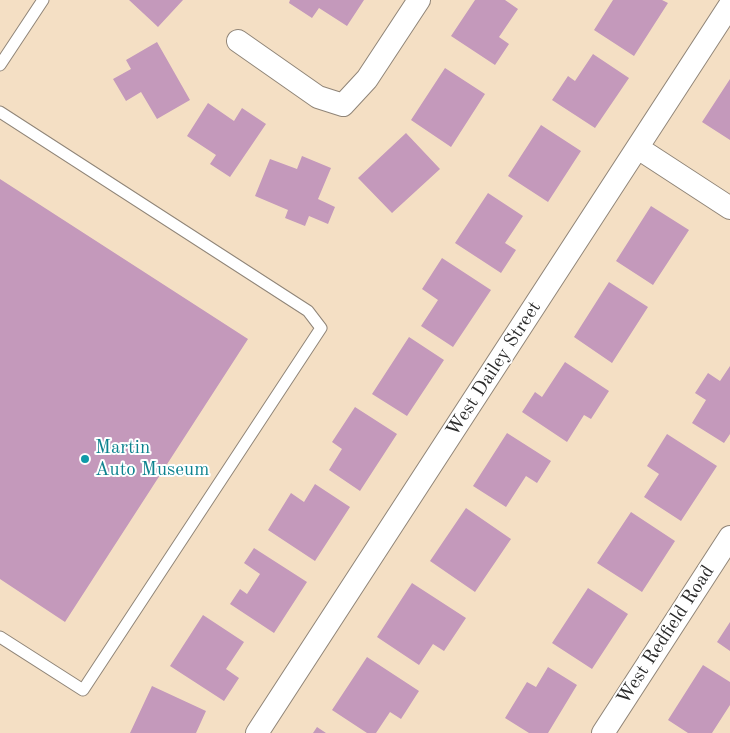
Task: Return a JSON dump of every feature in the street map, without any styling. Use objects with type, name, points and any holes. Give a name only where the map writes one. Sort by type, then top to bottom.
[{"type":"street","points":[[238,42],[318,97],[342,106],[367,79],[419,0]]},
{"type":"street","name":"West Dailey Street","points":[[257,733],[730,5]]},
{"type":"street","points":[[638,148],[730,208]]},
{"type":"street","name":"West Redfield Road","points":[[602,733],[730,537]]},
{"type":"lane","points":[[0,65],[43,0]]},
{"type":"lane","points":[[0,112],[308,311],[321,328],[83,690],[0,637]]},
{"type":"building","points":[[129,0],[183,0],[158,27]]},
{"type":"building","points":[[290,0],[364,0],[347,26],[319,8],[312,18],[289,3]]},
{"type":"building","points":[[475,0],[505,0],[518,9],[499,37],[509,44],[495,65],[451,36]]},
{"type":"building","points":[[613,0],[662,0],[668,3],[634,56],[594,30]]},
{"type":"building","points":[[157,42],[190,100],[157,119],[141,92],[126,101],[113,79],[131,69],[126,60]]},
{"type":"building","points":[[593,54],[629,78],[595,128],[552,100],[568,76],[575,81]]},
{"type":"building","points":[[445,68],[485,94],[451,147],[411,120]]},
{"type":"building","points":[[730,79],[730,140],[702,122]]},
{"type":"building","points":[[208,103],[234,121],[242,108],[266,124],[230,177],[210,164],[216,155],[187,136]]},
{"type":"building","points":[[541,125],[581,151],[548,202],[508,176]]},
{"type":"building","points":[[406,133],[440,169],[392,213],[358,178]]},
{"type":"building","points":[[302,156],[331,168],[318,199],[335,207],[328,224],[309,216],[305,226],[285,218],[288,210],[255,196],[270,159],[297,169]]},
{"type":"building","name":"Martin Auto Museum","points":[[0,179],[248,339],[65,622],[0,579]]},
{"type":"building","points":[[488,193],[523,216],[505,243],[516,250],[501,273],[455,243]]},
{"type":"building","points":[[651,206],[689,230],[653,285],[616,261]]},
{"type":"building","points":[[442,258],[491,290],[453,347],[421,326],[438,300],[422,289]]},
{"type":"building","points":[[609,282],[648,307],[612,363],[574,337]]},
{"type":"building","points":[[409,337],[444,360],[407,416],[372,394]]},
{"type":"building","points":[[565,362],[609,391],[591,419],[584,415],[567,442],[522,412],[535,392],[542,397]]},
{"type":"building","points":[[730,366],[730,434],[724,443],[692,423],[706,400],[695,393],[708,373],[720,381]]},
{"type":"building","points":[[355,407],[397,434],[360,491],[329,470],[342,449],[332,442]]},
{"type":"building","points":[[507,433],[551,461],[537,483],[526,476],[506,507],[473,486]]},
{"type":"building","points":[[667,434],[717,466],[681,521],[644,497],[659,474],[647,466]]},
{"type":"building","points":[[315,484],[350,507],[315,561],[268,530],[291,493],[304,502]]},
{"type":"building","points":[[466,508],[511,539],[475,592],[430,561]]},
{"type":"building","points":[[631,512],[675,541],[642,592],[597,563]]},
{"type":"building","points":[[254,548],[307,582],[274,633],[230,604],[240,589],[247,594],[260,574],[244,563]]},
{"type":"building","points":[[412,583],[466,618],[444,651],[433,644],[419,665],[377,637]]},
{"type":"building","points":[[588,588],[628,614],[592,669],[552,643]]},
{"type":"building","points":[[203,615],[244,642],[226,669],[239,678],[224,701],[170,666]]},
{"type":"building","points":[[730,622],[730,651],[717,642]]},
{"type":"building","points":[[367,657],[419,691],[401,719],[390,712],[376,733],[367,733],[332,710]]},
{"type":"building","points":[[703,665],[730,682],[730,705],[712,733],[688,733],[668,720]]},
{"type":"building","points":[[548,667],[577,685],[548,733],[529,733],[505,718],[527,682],[536,687]]},
{"type":"building","points":[[152,686],[206,711],[196,733],[130,733]]},
{"type":"building","points":[[317,727],[326,733],[313,733]]},
{"type":"place","name":"Martin Auto Museum","points":[[85,459]]}]
